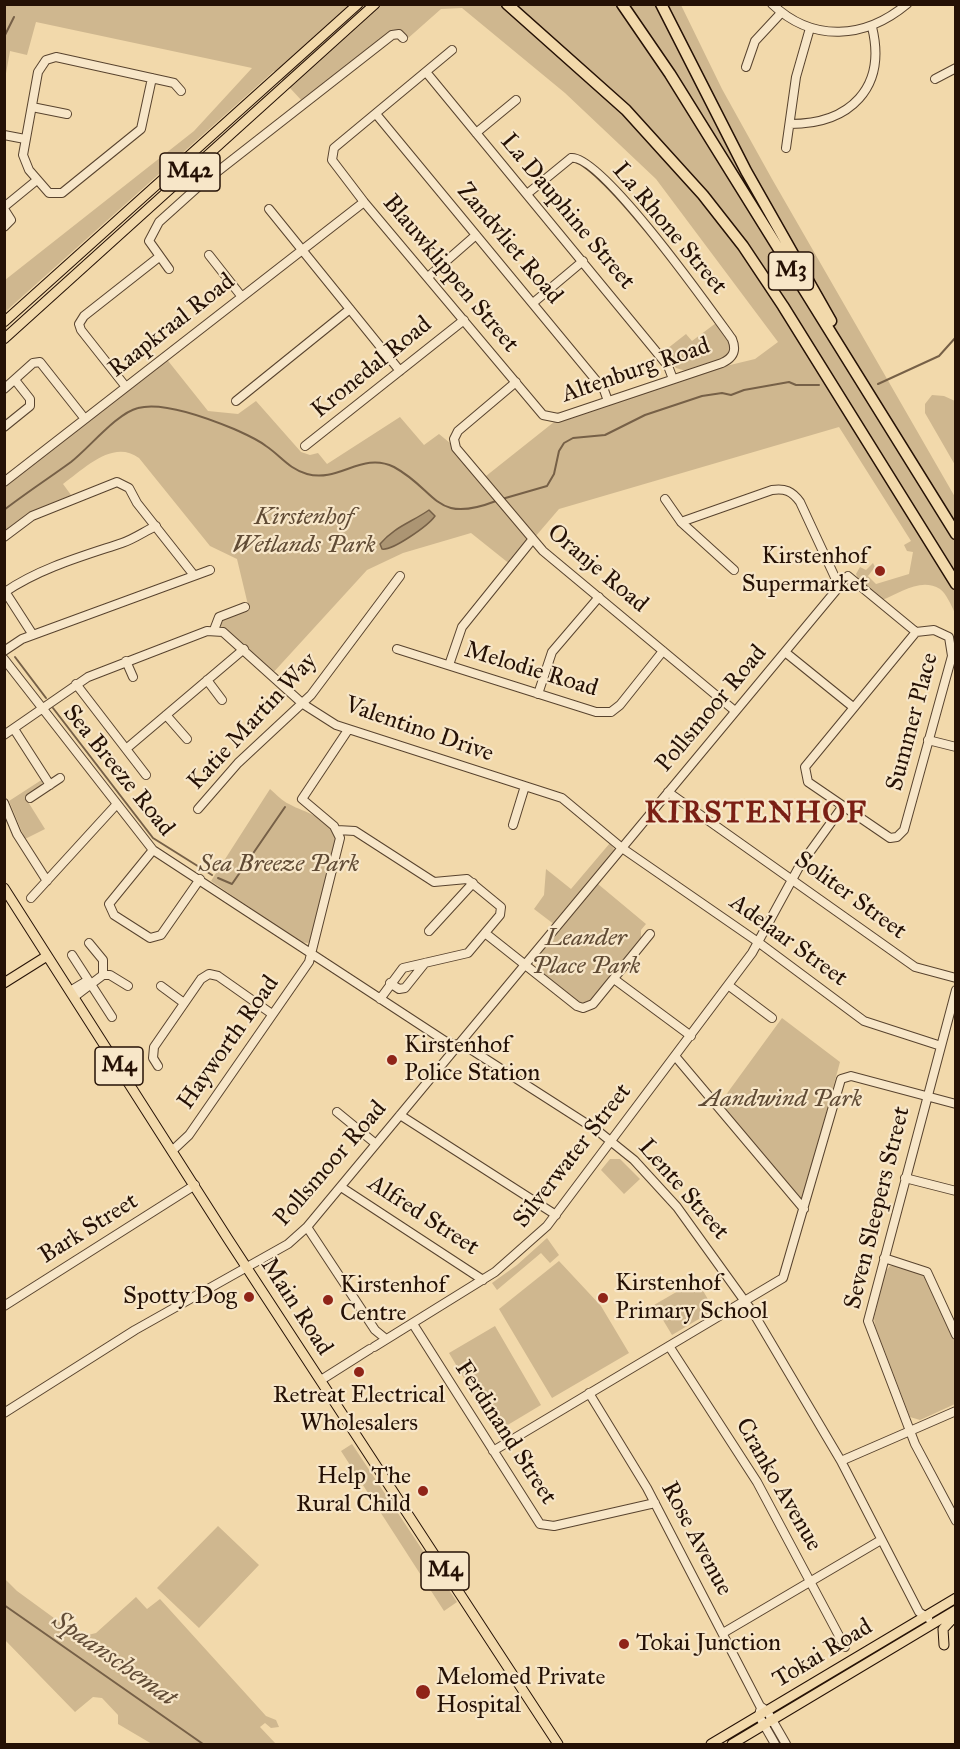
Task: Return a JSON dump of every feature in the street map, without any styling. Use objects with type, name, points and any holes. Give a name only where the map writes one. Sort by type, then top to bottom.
[{"type":"highway","points":[[507,4],[598,83],[668,154],[743,246],[797,327],[956,584]]},
{"type":"highway","name":"M3","points":[[622,4],[648,39],[956,534]]},
{"type":"highway","points":[[661,4],[706,96],[840,338],[849,362]]},
{"type":"main road","name":"M42","points":[[4,322],[358,4]]},
{"type":"main road","name":"M42","points":[[4,339],[375,4]]},
{"type":"main road","name":"Main Road","points":[[6,894],[558,1744]]},
{"type":"main road","points":[[4,983],[47,956]]},
{"type":"main road","name":"Tokai Road","points":[[711,1744],[921,1616],[956,1598]]},
{"type":"main road","name":"Tokai Road","points":[[732,1744],[956,1610]]},
{"type":"main road","points":[[944,1645],[943,1629],[956,1616]]},
{"type":"main road","points":[[499,1653],[512,1664],[564,1744]]},
{"type":"street","points":[[772,4],[781,13],[810,28],[845,33],[872,27],[907,4]]},
{"type":"street","points":[[746,67],[756,41],[781,13]]},
{"type":"street","points":[[790,124],[818,123],[832,118],[862,96],[876,64],[876,46],[872,27]]},
{"type":"street","points":[[786,148],[796,77],[810,28]]},
{"type":"street","points":[[169,269],[150,241],[152,232],[159,222],[199,186],[392,34],[399,34],[403,38]]},
{"type":"street","points":[[376,114],[452,50]]},
{"type":"street","points":[[152,78],[144,123],[136,135],[62,193],[57,195],[49,193],[25,163],[25,139],[40,67],[51,57],[152,78],[174,83],[181,90]]},
{"type":"street","points":[[935,79],[956,68]]},
{"type":"street","name":"La Dauphine Street","points":[[426,72],[668,366],[673,379]]},
{"type":"street","points":[[476,133],[516,100]]},
{"type":"street","points":[[32,107],[67,114]]},
{"type":"street","name":"Blauwklippen Street","points":[[376,114],[334,148],[331,154],[334,165],[543,415],[550,418]]},
{"type":"street","name":"Zandvliet Road","points":[[376,114],[604,390],[608,401]]},
{"type":"street","points":[[4,135],[25,139]]},
{"type":"street","name":"La Rhone Street","points":[[527,194],[571,158],[577,157],[588,163],[634,210],[673,259],[732,339],[735,351],[732,356]]},
{"type":"street","points":[[4,227],[11,220],[4,208],[37,180]]},
{"type":"street","name":"Raapkraal Road","points":[[4,482],[364,202]]},
{"type":"street","points":[[269,209],[400,371]]},
{"type":"street","points":[[428,277],[476,235]]},
{"type":"street","points":[[209,255],[242,297]]},
{"type":"street","points":[[126,387],[81,330],[79,324],[84,316],[159,257]]},
{"type":"street","points":[[533,303],[583,261]]},
{"type":"street","points":[[236,401],[350,309]]},
{"type":"street","name":"Kronedal Road","points":[[305,446],[464,320]]},
{"type":"street","name":"Altenburg Road","points":[[550,418],[558,418],[673,379],[732,356]]},
{"type":"street","points":[[4,389],[33,363],[40,362],[85,419]]},
{"type":"street","points":[[4,427],[30,406],[30,399],[15,380]]},
{"type":"street","name":"Oranje Road","points":[[516,382],[458,430],[454,439],[456,448],[532,540],[735,711]]},
{"type":"street","points":[[4,537],[32,516],[117,482],[126,485],[193,574]]},
{"type":"street","points":[[681,522],[783,488],[790,491],[800,502],[839,586]]},
{"type":"street","points":[[665,499],[681,522],[734,570]]},
{"type":"street","points":[[33,635],[5,591],[31,576],[96,549],[122,543],[156,526]]},
{"type":"street","points":[[449,665],[462,627],[532,540]]},
{"type":"street","points":[[4,651],[33,635],[193,574],[210,570]]},
{"type":"street","name":"Katie Martin Way","points":[[198,809],[238,763],[303,704],[400,576]]},
{"type":"street","name":"Pollsmoor Road","points":[[4,1413],[135,1330],[288,1244],[308,1227],[848,576],[916,632]]},
{"type":"street","points":[[538,694],[552,652],[598,597]]},
{"type":"street","points":[[4,735],[76,684],[126,661],[214,630],[219,617],[245,607]]},
{"type":"street","name":"Valentino Drive","points":[[214,630],[230,636],[303,704],[348,730],[562,798],[622,848]]},
{"type":"street","name":"Summer Place","points":[[934,630],[947,635],[952,644],[952,656],[902,834],[893,838],[885,837],[808,782],[804,772],[807,763],[916,632],[934,630]]},
{"type":"street","points":[[126,749],[244,649]]},
{"type":"street","name":"Melodie Road","points":[[397,649],[596,712],[610,712],[620,705],[663,651]]},
{"type":"street","points":[[785,652],[853,707]]},
{"type":"street","name":"Sea Breeze Road","points":[[4,660],[153,850],[448,1043],[459,1045]]},
{"type":"street","points":[[126,661],[133,677]]},
{"type":"street","points":[[207,680],[222,700]]},
{"type":"street","points":[[76,684],[146,775]]},
{"type":"street","points":[[166,715],[187,739]]},
{"type":"street","points":[[14,729],[50,785]]},
{"type":"street","points":[[348,730],[303,799],[337,830],[350,828],[434,882],[464,878],[501,907],[500,915],[468,953],[403,968],[380,999]]},
{"type":"street","points":[[928,740],[956,747]]},
{"type":"street","points":[[30,798],[60,778]]},
{"type":"street","points":[[513,825],[525,786]]},
{"type":"street","name":"Soliter Street","points":[[668,792],[915,967],[956,978]]},
{"type":"street","points":[[31,898],[116,805]]},
{"type":"street","name":"Silverwater Street","points":[[321,1380],[483,1280],[523,1249],[556,1215],[728,985],[758,942],[792,879],[843,806]]},
{"type":"street","points":[[6,807],[17,834],[47,881]]},
{"type":"street","name":"Hayworth Road","points":[[173,1150],[189,1135],[309,962],[339,844],[337,830]]},
{"type":"street","name":"Adelaar Street","points":[[622,848],[758,942],[871,1025],[941,1046]]},
{"type":"street","points":[[153,850],[109,904],[114,915],[150,938],[161,935],[200,879]]},
{"type":"street","points":[[429,931],[473,883]]},
{"type":"street","points":[[485,933],[583,1008],[593,1005],[650,934]]},
{"type":"street","points":[[89,943],[103,960],[103,975]]},
{"type":"street","points":[[72,955],[112,1017]]},
{"type":"street","points":[[390,983],[399,989],[405,988],[425,963]]},
{"type":"street","points":[[158,1066],[153,1058],[154,1047],[202,978],[214,974],[272,1014]]},
{"type":"street","points":[[72,994],[85,982],[90,983],[103,975],[110,975],[128,986]]},
{"type":"street","points":[[614,979],[691,1036]]},
{"type":"street","points":[[728,985],[772,1018]]},
{"type":"street","points":[[161,986],[184,1003]]},
{"type":"street","name":"Seven Sleepers Street","points":[[956,990],[869,1315],[869,1329],[909,1431],[956,1521]]},
{"type":"street","name":"Lente Street","points":[[459,1045],[477,1053],[612,1142],[634,1160],[677,1207],[746,1301],[841,1461],[927,1628]]},
{"type":"street","points":[[675,1056],[804,1209]]},
{"type":"street","points":[[493,1450],[783,1278],[836,1087],[841,1079],[851,1076],[956,1104]]},
{"type":"street","points":[[336,1112],[376,1144]]},
{"type":"street","points":[[400,1115],[556,1215]]},
{"type":"street","points":[[905,1178],[956,1191]]},
{"type":"street","name":"Bark Street","points":[[4,1306],[195,1185]]},
{"type":"street","name":"Alfred Street","points":[[341,1186],[483,1280]]},
{"type":"street","points":[[308,1227],[375,1330],[386,1339]]},
{"type":"street","points":[[884,1258],[927,1272],[956,1335]]},
{"type":"street","name":"Ferdinand Street","points":[[413,1324],[537,1520],[544,1526],[554,1526],[655,1503]]},
{"type":"street","name":"Cranko Avenue","points":[[669,1346],[757,1482],[845,1647]]},
{"type":"street","name":"Rose Avenue","points":[[589,1394],[627,1451],[768,1723]]},
{"type":"street","points":[[841,1461],[956,1411]]},
{"type":"street","points":[[723,1633],[881,1539]]},
{"type":"street","points":[[768,1723],[775,1744]]},
{"type":"street","points":[[768,1723],[786,1744]]},
{"type":"green space","name":"Kirstenhof Wetlands Park","points":[[5,5],[681,5],[722,89],[772,179],[955,497],[955,613],[949,600],[940,589],[933,586],[918,585],[882,600],[859,581],[856,574],[860,567],[866,570],[873,563],[875,567],[868,576],[876,584],[909,574],[913,552],[907,551],[904,545],[911,541],[839,427],[559,509],[511,565],[471,533],[403,553],[367,570],[271,675],[214,630],[216,621],[248,605],[237,559],[210,546],[139,458],[129,453],[119,452],[100,458],[63,484],[74,499],[32,516],[5,537],[5,482],[165,357],[208,411],[238,414],[256,401],[301,452],[310,455],[318,453],[327,464],[400,417],[424,445],[439,434],[456,448],[481,480],[554,422],[726,366],[755,359],[778,342],[656,179],[565,93],[462,8],[441,9],[406,40],[399,34],[304,103],[274,71],[5,312],[5,280],[194,131],[252,68],[36,22],[27,55],[10,51],[5,79]]},
{"type":"green space","points":[[716,323],[730,341],[732,349],[726,358],[686,371],[676,368],[663,352],[686,334],[692,341]]},
{"type":"green space","points":[[932,395],[944,396],[955,401],[955,465],[925,413],[925,404]]},
{"type":"green space","points":[[43,779],[41,787],[25,797],[45,829],[25,839],[9,801]]},
{"type":"green space","name":"Sea Breeze Park","points":[[270,789],[286,803],[321,819],[336,836],[313,937],[308,943],[300,942],[211,881]]},
{"type":"green space","points":[[610,843],[614,849],[612,856],[555,925],[534,909],[544,895],[546,869],[571,889]]},
{"type":"green space","name":"Leander Place Park","points":[[598,884],[646,924],[641,930],[641,939],[591,1001],[585,1005],[578,1003],[538,970],[535,959]]},
{"type":"green space","name":"Aandwind Park","points":[[782,1018],[840,1062],[802,1203],[720,1103]]},
{"type":"green space","points":[[610,1159],[620,1159],[640,1179],[624,1194],[601,1170]]},
{"type":"green space","points":[[547,1238],[559,1255],[550,1263],[541,1253],[497,1290],[492,1283],[517,1265]]},
{"type":"green space","points":[[559,1261],[601,1306],[629,1353],[552,1398],[499,1309]]},
{"type":"green space","points":[[896,1265],[921,1272],[927,1277],[955,1343],[955,1404],[920,1420],[910,1417],[875,1326],[874,1318],[885,1272],[890,1266]]},
{"type":"green space","points":[[697,1280],[714,1310],[672,1335],[654,1305]]},
{"type":"green space","points":[[495,1326],[541,1405],[496,1432],[449,1353]]},
{"type":"green space","points":[[352,1444],[457,1602],[444,1611],[341,1451]]},
{"type":"green space","points":[[218,1526],[259,1565],[199,1628],[157,1588]]},
{"type":"green space","points":[[4,1578],[17,1591],[80,1637],[96,1633],[136,1597],[147,1609],[160,1599],[266,1716],[276,1720],[279,1727],[271,1728],[265,1723],[260,1727],[276,1744],[152,1744],[118,1724],[118,1715],[102,1698],[93,1697],[75,1712],[5,1640]]},
{"type":"shaded area","points":[[429,510],[435,516],[425,526],[394,546],[382,549],[380,544],[391,533]]},
{"type":"waterway","points":[[4,37],[14,17]]},
{"type":"waterway","points":[[878,384],[939,356],[956,337]]},
{"type":"waterway","points":[[502,499],[547,486],[554,474],[559,451],[564,443],[573,438],[605,435],[645,415],[702,396],[722,393],[731,395],[744,390],[789,382],[796,385],[819,385]]},
{"type":"waterway","points":[[4,510],[71,462],[121,417],[130,411],[149,406],[187,412],[234,429],[259,441],[290,466],[307,474],[319,476],[361,465],[382,463],[408,476],[438,502],[448,507],[460,509],[496,501]]},
{"type":"waterway","points":[[15,657],[46,698]]},
{"type":"waterway","points":[[53,708],[153,838],[212,875]]},
{"type":"waterway","points":[[218,878],[232,884],[285,807]]},
{"type":"waterway","name":"Spaanschemat","points":[[4,1605],[203,1744]]},
{"type":"place","name":"Kirstenhof Supermarket","points":[[880,571]]},
{"type":"place","name":"Kirstenhof Police Station","points":[[392,1060]]},
{"type":"place","name":"Spotty Dog","points":[[249,1297]]},
{"type":"place","name":"Kirstenhof Primary School","points":[[603,1298]]},
{"type":"place","name":"Kirstenhof Centre","points":[[328,1300]]},
{"type":"place","name":"Retreat Electrical Wholesalers","points":[[359,1372]]},
{"type":"place","name":"Help The Rural Child","points":[[423,1491]]},
{"type":"place","name":"Tokai Junction","points":[[624,1644]]},
{"type":"place","name":"Melomed Private Hospital","points":[[423,1692]]},
{"type":"district","name":"KIRSTENHOF","points":[[756,815]]}]
